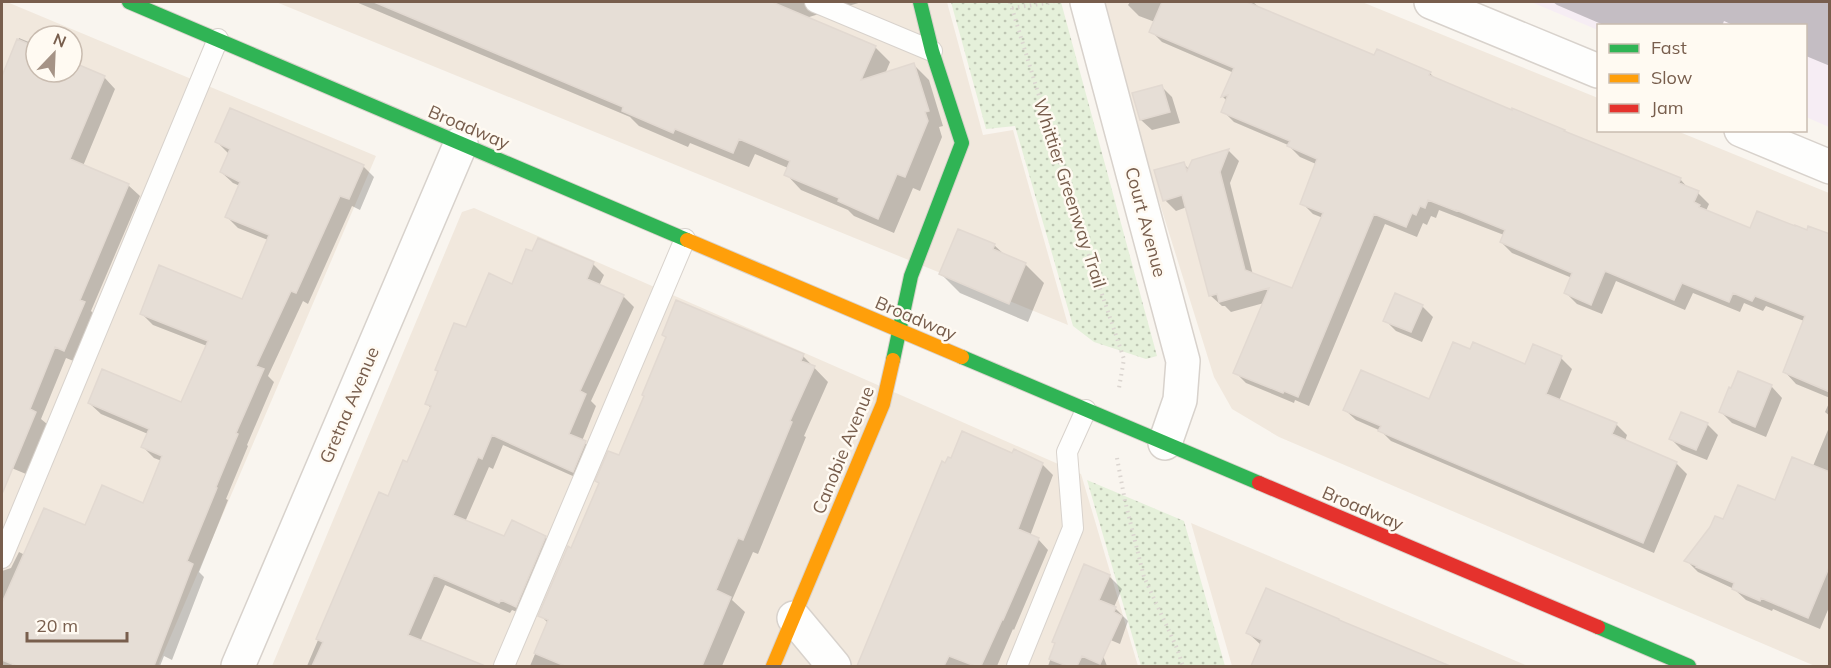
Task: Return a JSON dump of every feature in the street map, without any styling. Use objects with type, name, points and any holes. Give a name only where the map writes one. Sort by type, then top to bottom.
[{"type":"street","name":"Broadway","points":[[129,2],[1689,666]]},
{"type":"street","name":"Canobie Avenue","points":[[773,666],[884,404],[912,276],[962,143],[932,51],[920,2]]},
{"type":"street","name":"Court Avenue","points":[[1087,2],[1183,360],[1180,400],[1165,443]]},
{"type":"street","points":[[1431,2],[1597,70]]},
{"type":"street","points":[[1746,132],[1830,167]]},
{"type":"street","name":"Gretna Avenue","points":[[238,666],[461,143]]},
{"type":"street","points":[[794,618],[834,666]]},
{"type":"lane","points":[[814,2],[932,51]]},
{"type":"lane","points":[[2,558],[218,39]]},
{"type":"lane","points":[[504,666],[685,239]]},
{"type":"lane","points":[[1017,666],[1073,528],[1067,452],[1086,410]]},
{"type":"path","name":"Whittier Greenway Trail","points":[[1010,2],[1083,238],[1124,359],[1119,386]]},
{"type":"path","points":[[1012,8],[1061,2]]},
{"type":"path","points":[[1116,456],[1143,577],[1176,646],[1183,666]]},
{"type":"shaded area","points":[[2,2],[60,24],[24,24],[24,84],[84,84],[84,34],[376,156],[158,666],[2,666]]},
{"type":"shaded area","points":[[276,2],[947,2],[983,135],[1013,130],[1068,325]]},
{"type":"shaded area","points":[[1106,2],[1362,2],[1597,98],[1597,132],[1679,132],[1829,193],[1829,666],[1815,666],[1279,437],[1232,409],[1214,377],[1106,31]]},
{"type":"shaded area","points":[[1531,2],[1829,2],[1829,127],[1807,117],[1807,24],[1597,24],[1597,30]]},
{"type":"shaded area","points":[[474,208],[1081,474],[1138,666],[272,666],[462,212]]},
{"type":"shaded area","points":[[1191,523],[1528,666],[1232,666]]},
{"type":"green space","points":[[951,2],[1061,2],[1157,356],[1146,359],[1094,342],[1073,326],[1015,126],[986,129]]},
{"type":"green space","points":[[1087,480],[1184,521],[1225,666],[1141,666]]},
{"type":"building","points":[[374,2],[772,2],[876,46],[861,80],[914,63],[929,111],[925,112],[928,121],[905,177],[897,174],[878,219],[838,201],[839,198],[784,175],[790,161],[739,139],[733,153],[675,129],[673,133],[622,111],[623,107]]},
{"type":"building","points":[[1162,2],[1247,2],[1374,55],[1377,49],[1431,72],[1429,75],[1681,178],[1679,183],[1699,191],[1694,202],[1700,205],[1699,207],[1750,228],[1757,211],[1807,230],[1808,226],[1830,234],[1830,392],[1783,372],[1805,316],[1755,296],[1752,301],[1733,293],[1729,302],[1682,283],[1674,300],[1605,271],[1591,305],[1564,293],[1572,273],[1500,242],[1505,230],[1428,200],[1425,208],[1420,206],[1416,215],[1412,213],[1406,227],[1374,214],[1298,397],[1233,373],[1269,288],[1219,302],[1217,294],[1209,296],[1182,195],[1163,201],[1154,170],[1184,162],[1187,171],[1192,160],[1229,149],[1220,172],[1245,270],[1292,288],[1323,213],[1300,204],[1317,159],[1287,146],[1290,141],[1221,112],[1228,95],[1221,97],[1234,68],[1149,32]]},
{"type":"building","points":[[17,39],[24,42],[24,84],[84,84],[84,67],[105,76],[70,159],[129,184],[80,300],[85,302],[64,351],[55,347],[30,409],[36,412],[2,494],[2,76]]},
{"type":"building","points":[[1162,85],[1170,112],[1140,120],[1132,93]]},
{"type":"building","points":[[230,108],[364,165],[349,199],[340,196],[296,293],[291,291],[256,366],[264,369],[236,433],[238,434],[187,561],[193,564],[154,666],[17,666],[2,660],[2,603],[44,508],[85,525],[102,485],[143,503],[162,456],[141,447],[149,429],[88,403],[102,369],[181,402],[208,341],[140,314],[159,265],[242,299],[269,235],[225,217],[240,182],[220,172],[230,149],[215,142]]},
{"type":"building","points":[[958,229],[995,244],[993,249],[1026,263],[1009,304],[939,274]]},
{"type":"building","points":[[538,238],[594,262],[587,279],[624,295],[580,391],[586,394],[569,434],[586,441],[573,472],[492,435],[482,459],[478,457],[453,515],[504,536],[512,520],[546,536],[516,607],[501,600],[499,603],[434,575],[408,635],[482,666],[312,666],[323,642],[316,639],[379,492],[388,496],[403,460],[407,462],[431,406],[425,404],[438,371],[435,370],[454,323],[466,327],[489,273],[512,284],[526,249],[532,251]]},
{"type":"building","points":[[1395,293],[1423,305],[1411,332],[1383,321]]},
{"type":"building","points":[[676,300],[804,354],[801,361],[815,366],[790,421],[792,422],[743,540],[738,538],[716,590],[731,597],[702,666],[565,666],[534,653],[548,620],[538,616],[568,546],[571,548],[599,483],[595,481],[608,451],[619,455],[666,337],[662,335]]},
{"type":"building","points":[[1453,342],[1470,349],[1473,342],[1525,364],[1533,344],[1562,356],[1546,394],[1617,423],[1612,434],[1677,462],[1643,543],[1378,431],[1381,426],[1343,410],[1361,370],[1429,399]]},
{"type":"building","points":[[1738,371],[1772,385],[1755,427],[1719,412]]},
{"type":"building","points":[[1681,412],[1708,423],[1696,450],[1669,439]]},
{"type":"building","points":[[962,431],[1012,453],[1014,449],[1043,463],[1018,529],[1039,538],[1003,620],[981,666],[949,656],[944,666],[857,666],[942,461],[945,463],[948,457],[951,458]]},
{"type":"building","points":[[1792,457],[1830,472],[1830,565],[1808,618],[1761,598],[1760,601],[1732,589],[1734,583],[1684,561],[1710,527],[1715,516],[1723,519],[1738,485],[1775,500]]},
{"type":"building","points":[[1084,564],[1110,575],[1099,600],[1116,607],[1114,612],[1122,616],[1100,664],[1082,656],[1077,666],[1067,666],[1049,659],[1055,643],[1052,642]]},
{"type":"building","points":[[1266,588],[1450,666],[1251,666],[1262,640],[1246,633]]},
{"type":"traffic: fast","points":[[129,2],[687,240]]},
{"type":"traffic: fast","points":[[893,360],[911,276],[962,143],[932,51],[920,2]]},
{"type":"traffic: fast","points":[[962,357],[1259,483]]},
{"type":"traffic: fast","points":[[1598,627],[1689,666]]},
{"type":"traffic: slow","points":[[687,240],[962,357]]},
{"type":"traffic: slow","points":[[773,666],[883,404],[893,360]]},
{"type":"traffic: jam","points":[[1259,483],[1598,627]]}]
